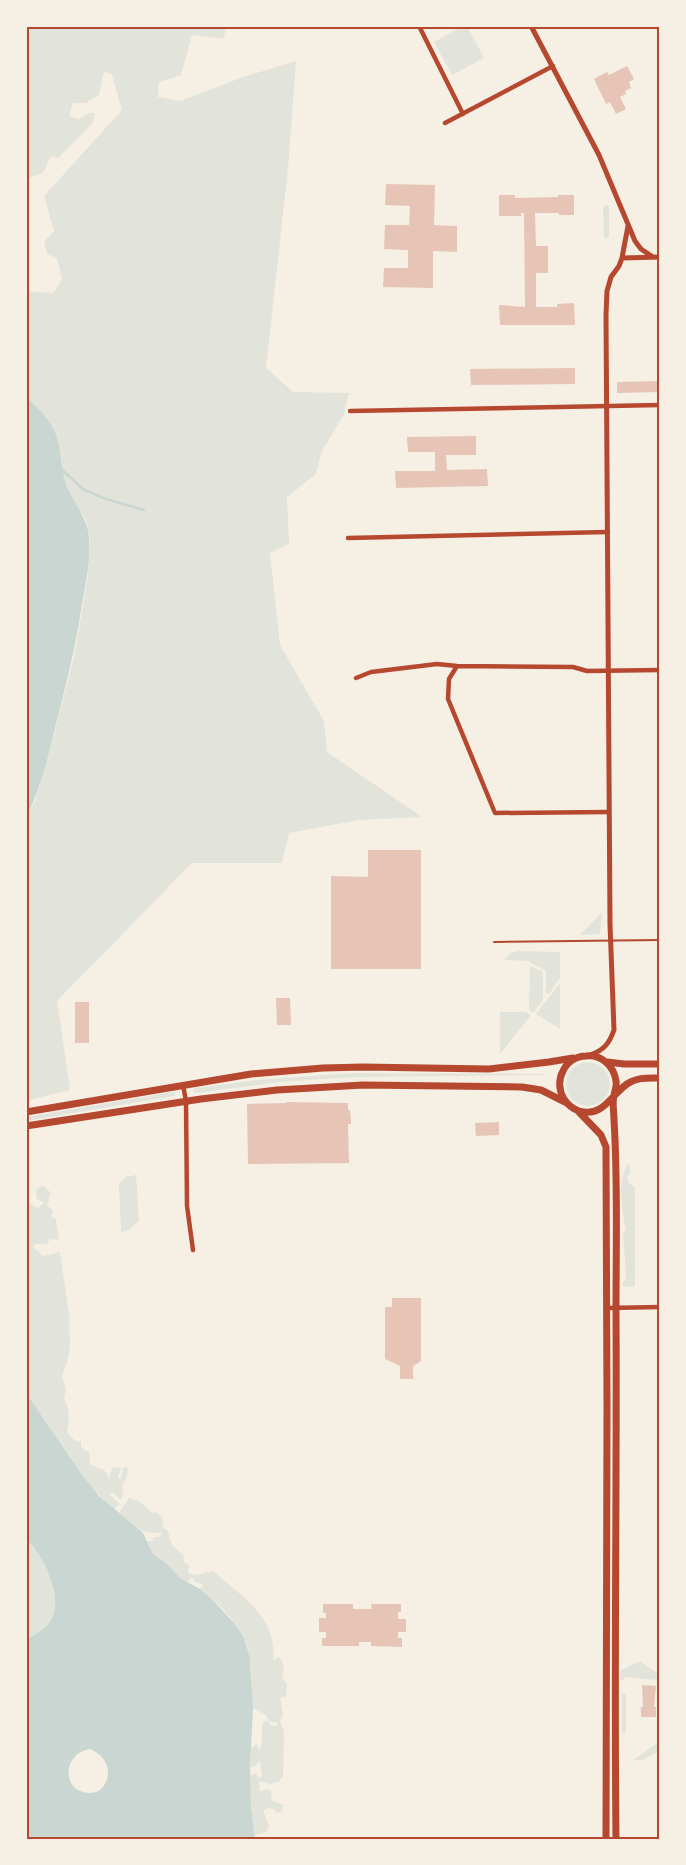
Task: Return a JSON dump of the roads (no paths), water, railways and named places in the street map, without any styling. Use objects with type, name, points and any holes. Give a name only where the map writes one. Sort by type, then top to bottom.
[{"type":"main road","points":[[26,1112],[251,1074],[304,1069],[363,1067],[489,1069],[588,1055],[598,1057],[606,1062],[613,1070],[616,1079],[616,1088],[608,1104],[593,1112],[584,1112],[576,1109],[541,1090],[522,1087],[367,1085],[277,1090],[26,1126]]},
{"type":"main road","points":[[568,1104],[563,1098],[560,1078],[570,1062],[579,1057]]},
{"type":"main road","points":[[606,1062],[660,1064]]},
{"type":"main road","points":[[613,1096],[626,1084],[641,1078],[660,1078]]},
{"type":"main road","points":[[613,1096],[616,1140],[616,1839]]},
{"type":"main road","points":[[576,1109],[601,1135],[606,1147],[606,1839]]},
{"type":"street","points":[[419,26],[464,114]]},
{"type":"street","points":[[531,26],[599,156],[635,241],[652,257]]},
{"type":"street","points":[[446,123],[553,66]]},
{"type":"street","points":[[588,1055],[600,1051],[607,1046],[614,1030],[610,941],[608,812],[607,291],[611,277],[622,258],[628,226]]},
{"type":"street","points":[[622,258],[660,256]]},
{"type":"street","points":[[350,411],[660,405]]},
{"type":"street","points":[[348,538],[608,532]]},
{"type":"street","points":[[356,678],[371,672],[437,664],[457,666],[573,667],[609,671],[660,670]]},
{"type":"street","points":[[457,666],[449,679],[448,699],[495,812],[608,812]]},
{"type":"street","points":[[183,1085],[186,1102],[187,1206],[193,1250]]},
{"type":"street","points":[[607,1308],[660,1307]]},
{"type":"lane","points":[[494,942],[660,940]]},
{"type":"waterway","points":[[60,468],[83,489],[106,499],[144,510]]}]
